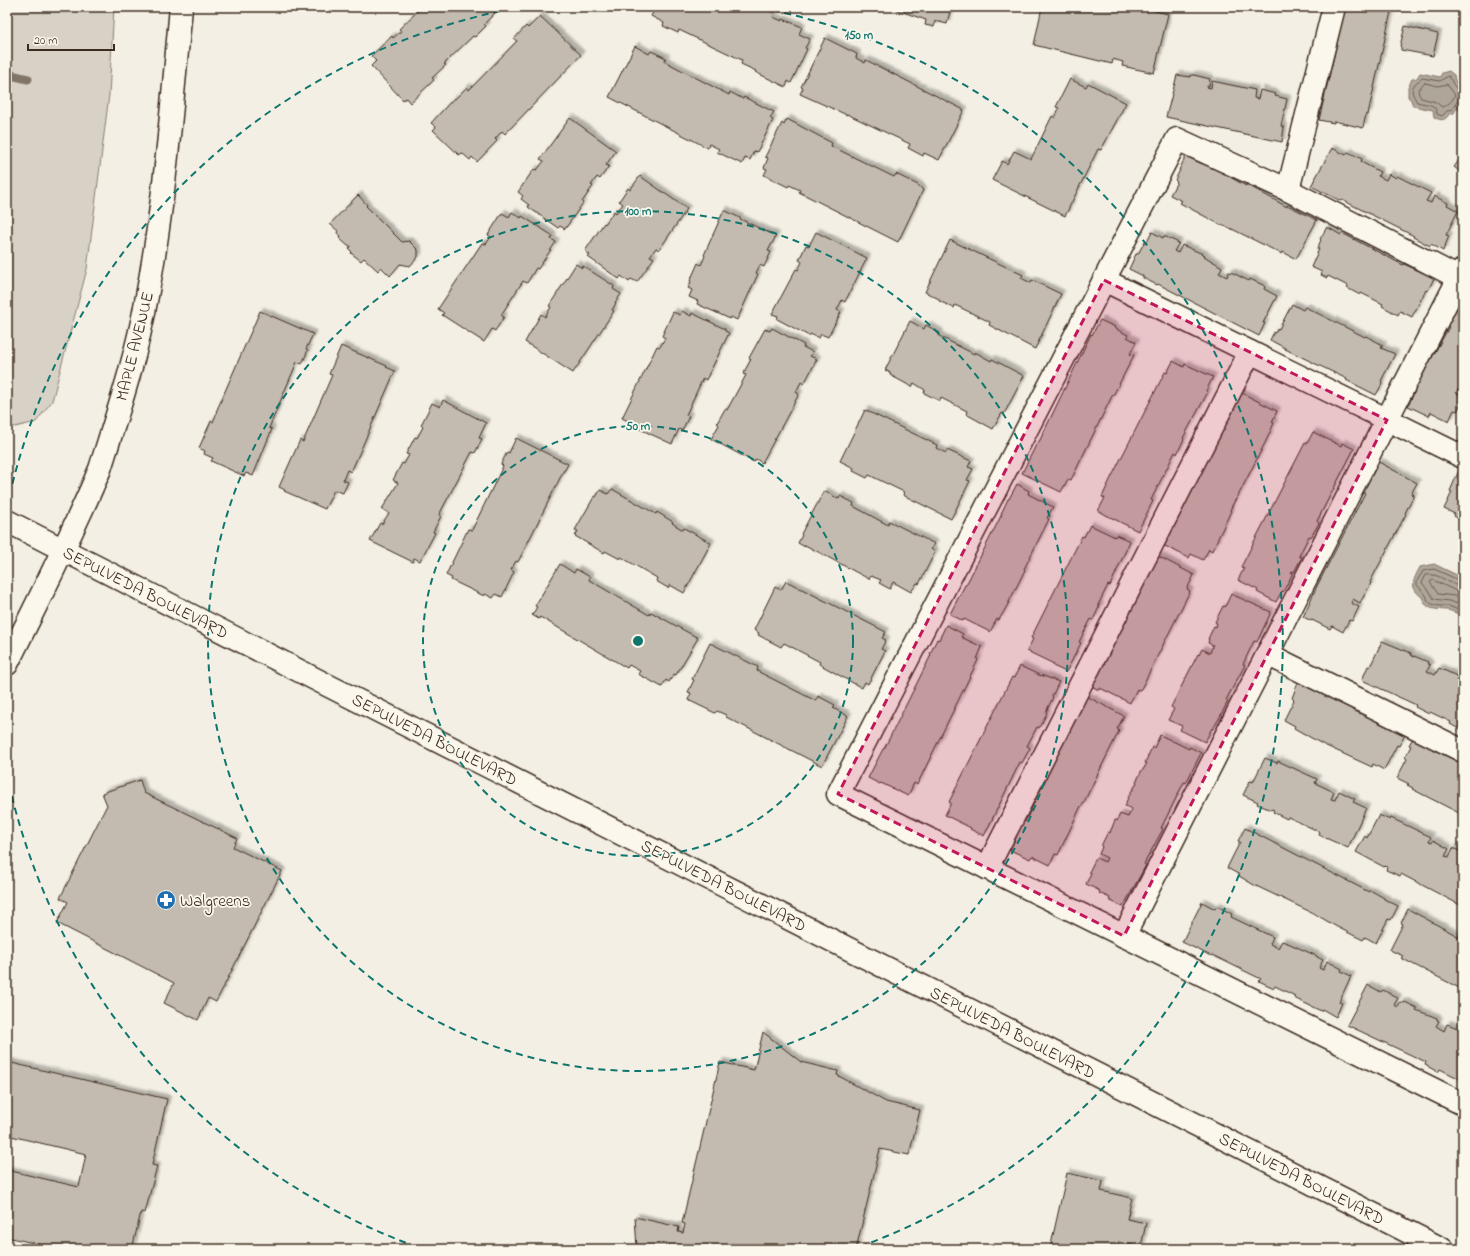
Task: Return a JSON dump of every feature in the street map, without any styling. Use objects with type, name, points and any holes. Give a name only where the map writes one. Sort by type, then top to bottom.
[{"type":"street","name":"MAPLE AVENUE","points":[[7,664],[64,549],[100,468],[127,383],[147,297],[164,187],[181,7]]},
{"type":"street","points":[[1288,190],[1334,7]]},
{"type":"street","points":[[1124,936],[1461,274],[1288,190],[1177,139],[838,794],[1124,936],[1463,1104]]},
{"type":"street","points":[[1104,280],[1463,457]]},
{"type":"street","points":[[987,868],[1250,352]]},
{"type":"street","name":"SEPULVEDA BOULEVARD","points":[[7,521],[1442,1249]]},
{"type":"street","points":[[1267,654],[1463,750]]},
{"type":"highlighted area","points":[[1104,280],[1387,420],[1124,936],[838,794]]},
{"type":"shaded area","points":[[7,7],[114,7],[109,95],[87,269],[52,401],[36,422],[15,427],[7,423]]},
{"type":"water","points":[[1449,71],[1454,75],[1455,81],[1459,82],[1460,88],[1463,90],[1460,108],[1456,109],[1454,113],[1449,114],[1446,118],[1441,120],[1434,117],[1433,110],[1413,106],[1408,97],[1408,88],[1412,79],[1417,78],[1420,73],[1440,77],[1442,73]]},
{"type":"water","points":[[1434,564],[1463,578],[1463,611],[1459,614],[1449,610],[1428,607],[1422,597],[1415,590],[1414,579],[1420,567]]},
{"type":"building","points":[[422,7],[489,7],[495,13],[484,24],[486,26],[475,37],[473,36],[444,64],[446,65],[432,78],[434,80],[410,103],[406,98],[403,100],[371,66],[376,61],[371,56],[392,36],[393,38],[401,31],[399,29]]},
{"type":"building","points":[[656,7],[762,7],[774,13],[773,17],[782,21],[783,19],[802,27],[799,34],[810,39],[805,48],[807,49],[791,83],[788,81],[786,87],[741,64],[742,60],[679,30],[678,33],[663,26],[664,23],[651,16]]},
{"type":"building","points":[[888,7],[951,7],[947,24],[935,21],[934,27],[925,25],[926,20]]},
{"type":"building","points":[[1042,7],[1130,7],[1136,9],[1138,7],[1168,14],[1154,73],[1122,66],[1123,62],[1113,59],[1112,64],[1034,45]]},
{"type":"building","points":[[1344,7],[1392,7],[1368,114],[1366,114],[1363,128],[1334,121],[1334,123],[1319,120],[1345,9]]},
{"type":"building","points":[[540,16],[581,55],[505,134],[502,131],[495,139],[497,141],[477,162],[472,157],[470,160],[462,153],[459,155],[433,130],[436,127],[431,123],[454,98],[455,99],[467,87],[469,90],[517,41],[514,39],[526,26],[528,28]]},
{"type":"building","points":[[1405,26],[1438,34],[1433,56],[1401,50],[1400,46]]},
{"type":"building","points":[[825,38],[857,54],[856,58],[865,63],[866,60],[964,110],[939,160],[924,153],[923,156],[908,148],[910,144],[847,114],[800,94],[803,88],[801,87]]},
{"type":"building","points":[[635,46],[649,54],[651,51],[666,58],[664,61],[729,95],[730,92],[743,99],[744,97],[774,112],[770,118],[773,120],[757,152],[754,151],[750,160],[745,158],[742,164],[717,152],[719,149],[709,144],[708,148],[609,97]]},
{"type":"building","points":[[1177,75],[1191,77],[1191,75],[1194,75],[1210,79],[1209,86],[1207,87],[1211,88],[1212,81],[1255,90],[1254,98],[1258,99],[1260,90],[1276,94],[1275,96],[1287,99],[1281,126],[1284,127],[1282,142],[1166,117]]},
{"type":"building","points":[[1070,79],[1086,87],[1088,83],[1126,103],[1101,150],[1098,149],[1065,216],[992,180],[1002,161],[1007,164],[1014,151],[1031,159],[1052,116],[1055,118],[1059,108],[1056,107]]},
{"type":"building","points":[[570,118],[616,151],[606,165],[609,166],[600,179],[597,177],[591,185],[593,186],[582,202],[583,203],[565,229],[560,226],[558,228],[528,207],[529,205],[521,199],[523,196],[518,192],[534,169],[537,170],[544,161],[540,159]]},
{"type":"building","points":[[787,119],[832,143],[831,146],[894,177],[896,174],[918,185],[923,190],[898,242],[799,192],[800,190],[789,185],[788,187],[764,175],[767,169],[764,168],[768,158],[765,157],[782,123],[784,125]]},
{"type":"building","points":[[1332,148],[1346,155],[1348,152],[1362,159],[1361,162],[1380,172],[1378,176],[1386,180],[1389,174],[1396,178],[1397,176],[1431,193],[1426,201],[1431,203],[1434,196],[1448,203],[1447,205],[1458,211],[1446,235],[1449,236],[1443,251],[1431,244],[1430,246],[1413,237],[1414,236],[1311,186]]},
{"type":"building","points":[[1463,155],[1463,174],[1454,167]]},
{"type":"building","points":[[1186,156],[1200,163],[1216,168],[1246,186],[1246,184],[1287,207],[1287,205],[1317,220],[1296,259],[1283,252],[1282,254],[1219,224],[1180,203],[1182,201],[1170,195],[1177,182],[1175,180]]},
{"type":"building","points":[[640,176],[687,209],[659,250],[656,248],[650,256],[654,258],[637,282],[631,279],[629,282],[621,276],[619,279],[588,257],[590,255],[585,251],[604,223],[605,224],[614,211],[616,213],[623,204],[619,201],[628,188],[630,190]]},
{"type":"building","points":[[358,195],[367,205],[366,206],[402,242],[409,241],[418,250],[418,257],[410,266],[400,264],[390,276],[381,267],[378,271],[364,258],[361,261],[351,253],[352,252],[349,249],[351,246],[348,246],[339,238],[341,236],[337,233],[338,231],[330,224]]},
{"type":"building","points":[[724,210],[776,236],[768,251],[771,252],[764,267],[760,265],[756,273],[758,274],[737,320],[731,317],[730,319],[697,304],[698,301],[689,297],[692,290],[688,288],[691,282],[690,281],[698,263],[701,265]]},
{"type":"building","points":[[512,212],[521,218],[522,216],[553,236],[551,239],[556,242],[538,269],[536,268],[527,283],[523,281],[501,315],[504,317],[495,331],[492,329],[484,342],[442,315],[444,313],[438,309],[482,243],[486,244],[491,237],[488,235],[502,213],[509,217]]},
{"type":"building","points":[[1327,227],[1341,235],[1342,233],[1403,265],[1404,264],[1434,278],[1412,317],[1400,311],[1398,315],[1382,306],[1383,304],[1361,293],[1360,295],[1347,288],[1348,286],[1328,276],[1327,278],[1321,275],[1322,272],[1311,267],[1319,249],[1317,249],[1321,240],[1320,239]]},
{"type":"building","points":[[816,232],[867,258],[845,302],[842,300],[837,310],[841,312],[828,337],[821,334],[819,338],[810,334],[809,336],[777,319],[778,316],[772,314],[796,269],[798,270],[802,262],[799,260],[806,245],[809,246]]},
{"type":"building","points":[[1152,232],[1163,238],[1164,236],[1179,243],[1174,251],[1178,253],[1182,245],[1189,248],[1205,255],[1204,256],[1222,267],[1219,273],[1227,277],[1229,272],[1249,281],[1250,279],[1265,286],[1264,289],[1277,296],[1263,323],[1265,323],[1259,336],[1158,284],[1157,285],[1143,278],[1143,276],[1129,269],[1136,254],[1138,254],[1145,241],[1147,242]]},
{"type":"building","points":[[950,240],[1023,275],[1021,278],[1031,283],[1032,280],[1061,294],[1035,349],[989,325],[990,322],[955,305],[954,308],[925,292]]},
{"type":"building","points":[[576,264],[582,268],[583,266],[614,286],[613,289],[621,294],[612,310],[614,311],[573,373],[525,342],[541,314],[545,317],[551,307],[549,306]]},
{"type":"building","points":[[1463,297],[1463,391],[1458,389],[1456,393],[1463,396],[1463,400],[1457,411],[1454,410],[1449,421],[1431,412],[1429,416],[1408,406],[1415,391],[1414,390],[1449,327],[1447,326]]},
{"type":"building","points":[[1292,304],[1303,310],[1305,307],[1365,337],[1366,336],[1383,345],[1381,348],[1395,354],[1381,381],[1381,386],[1376,395],[1270,340],[1274,332],[1275,333],[1278,328],[1279,329]]},
{"type":"building","points":[[260,311],[313,334],[306,349],[308,350],[302,364],[297,362],[269,428],[272,429],[253,476],[246,473],[244,476],[211,461],[213,458],[204,454],[205,451],[199,448],[211,421],[213,422]]},
{"type":"building","points":[[682,311],[691,316],[692,313],[725,329],[725,331],[729,333],[706,380],[703,378],[686,415],[689,416],[682,431],[679,429],[672,444],[629,424],[630,422],[622,418],[657,346],[660,347],[665,338],[662,336],[673,312],[680,315]]},
{"type":"building","points":[[1100,320],[1115,327],[1114,328],[1128,335],[1127,337],[1136,342],[1130,354],[1134,355],[1113,394],[1071,480],[1068,479],[1061,492],[1022,473],[1037,443],[1038,444],[1091,334],[1092,335]]},
{"type":"building","points":[[910,321],[924,329],[926,325],[940,333],[939,336],[974,354],[975,352],[991,361],[992,359],[1024,376],[1004,414],[1002,413],[993,429],[966,414],[967,411],[941,398],[940,401],[924,393],[925,390],[914,383],[912,387],[890,375],[891,373],[885,370]]},
{"type":"building","points":[[772,328],[804,345],[803,347],[813,352],[810,356],[817,359],[804,384],[801,382],[796,392],[799,394],[762,463],[756,459],[754,462],[711,439],[719,425],[717,423],[725,409],[727,410],[746,375],[743,374],[751,359],[749,358],[765,329],[770,331]]},
{"type":"building","points":[[341,346],[395,371],[351,472],[347,470],[343,480],[348,482],[343,493],[334,490],[325,509],[284,491],[285,490],[279,487],[300,440],[303,442],[332,375],[329,374]]},
{"type":"building","points":[[1173,361],[1184,367],[1185,364],[1213,377],[1206,391],[1208,392],[1183,438],[1184,439],[1177,454],[1175,452],[1151,500],[1153,501],[1138,531],[1098,511],[1105,498],[1102,497],[1110,480],[1165,372],[1167,373]]},
{"type":"building","points":[[1238,391],[1277,411],[1272,422],[1274,423],[1230,510],[1231,511],[1212,551],[1209,549],[1203,560],[1191,554],[1189,558],[1163,545]]},
{"type":"building","points":[[443,400],[486,423],[479,438],[482,439],[475,453],[472,452],[439,515],[441,516],[433,532],[435,533],[420,561],[414,558],[413,562],[370,541],[380,523],[382,524],[389,513],[382,509],[398,483],[393,480],[402,463],[404,464],[409,455],[406,454],[415,437],[417,438],[423,427],[421,425],[432,403],[440,407]]},
{"type":"building","points":[[865,410],[937,445],[936,448],[946,453],[947,450],[971,461],[968,467],[973,469],[967,480],[970,481],[951,519],[903,495],[904,492],[869,475],[867,478],[853,471],[854,468],[840,461]]},
{"type":"building","points":[[1313,432],[1341,446],[1342,443],[1354,449],[1317,521],[1319,523],[1311,537],[1309,536],[1299,556],[1302,557],[1294,572],[1291,572],[1293,573],[1276,602],[1257,592],[1258,590],[1238,580],[1244,568],[1241,567],[1305,443],[1307,444]]},
{"type":"building","points":[[516,438],[568,464],[518,562],[516,561],[511,570],[514,572],[502,597],[496,594],[493,598],[485,594],[484,596],[451,580],[452,578],[446,575],[468,529],[472,530],[503,466],[501,464],[507,452],[509,453]]},
{"type":"building","points":[[1379,462],[1417,483],[1411,494],[1414,495],[1405,513],[1406,514],[1360,603],[1353,599],[1351,603],[1359,607],[1352,621],[1349,620],[1343,632],[1332,626],[1330,629],[1303,617]]},
{"type":"building","points":[[1460,468],[1463,470],[1463,521],[1454,516],[1455,514],[1444,509],[1452,492],[1450,491]]},
{"type":"building","points":[[1017,484],[1029,491],[1028,494],[1053,507],[1047,518],[1049,519],[1007,606],[999,620],[997,619],[990,632],[950,614]]},
{"type":"building","points":[[612,489],[656,514],[657,512],[683,530],[684,528],[711,543],[684,593],[670,585],[668,588],[656,581],[657,578],[621,557],[620,559],[605,551],[604,553],[575,536],[578,531],[575,530],[594,497],[596,497],[600,490],[608,494]]},
{"type":"building","points":[[824,491],[839,499],[840,496],[854,503],[853,506],[888,525],[889,521],[935,544],[931,549],[935,552],[919,584],[917,583],[911,592],[893,582],[890,589],[879,583],[881,580],[871,576],[869,579],[805,545],[805,547],[798,543],[802,535],[801,534]]},
{"type":"building","points":[[1090,525],[1115,537],[1116,535],[1130,541],[1110,586],[1108,585],[1098,605],[1100,605],[1093,620],[1091,619],[1079,642],[1081,643],[1066,672],[1053,666],[1054,664],[1027,651],[1033,639],[1031,638],[1082,536],[1084,537]]},
{"type":"building","points":[[1156,555],[1194,575],[1187,589],[1190,591],[1140,691],[1137,689],[1130,703],[1100,688],[1099,690],[1091,686]]},
{"type":"building","points":[[560,564],[574,573],[576,569],[590,577],[589,580],[649,615],[651,612],[698,638],[676,675],[674,674],[669,682],[666,680],[662,687],[638,674],[640,671],[629,665],[627,668],[540,617],[539,619],[532,615],[537,607],[535,606]]},
{"type":"building","points":[[786,581],[886,632],[882,638],[886,640],[881,649],[885,651],[868,684],[865,682],[862,688],[819,664],[820,662],[784,643],[781,647],[758,635],[759,633],[754,630],[775,587],[781,590]]},
{"type":"building","points":[[1231,594],[1271,612],[1257,642],[1254,641],[1243,664],[1245,665],[1226,700],[1228,701],[1221,715],[1205,742],[1180,730],[1182,726],[1168,720],[1174,709],[1171,707],[1198,654],[1199,655],[1202,649],[1210,653],[1213,645],[1208,643],[1208,639],[1214,626],[1216,627],[1217,623],[1215,622],[1223,606],[1225,607]]},
{"type":"building","points":[[946,625],[963,634],[961,637],[982,647],[977,659],[978,660],[917,785],[914,783],[908,796],[868,778],[931,655],[930,654],[937,639],[939,640]]},
{"type":"building","points":[[1382,641],[1411,653],[1414,657],[1428,662],[1427,663],[1430,665],[1427,671],[1435,675],[1439,668],[1459,677],[1459,675],[1463,677],[1463,731],[1450,724],[1451,722],[1430,712],[1429,714],[1415,707],[1416,705],[1362,680]]},
{"type":"building","points":[[710,643],[758,667],[757,671],[816,701],[818,696],[835,705],[833,708],[848,716],[822,766],[726,717],[726,715],[717,711],[715,713],[688,700],[691,693],[688,692],[694,680],[692,679]]},
{"type":"building","points":[[1020,666],[1041,676],[1059,682],[1052,696],[1053,697],[1046,712],[1047,713],[1039,728],[1037,727],[1027,746],[1030,748],[1022,763],[1020,762],[984,836],[945,815],[951,803],[949,802],[1012,677],[1014,678]]},
{"type":"building","points":[[1299,680],[1406,733],[1399,746],[1397,745],[1384,770],[1373,764],[1372,767],[1322,744],[1294,728],[1295,726],[1284,720],[1294,700],[1292,698]]},
{"type":"building","points":[[1086,696],[1124,716],[1117,729],[1119,731],[1058,855],[1055,854],[1050,865],[1032,856],[1030,859],[1010,850],[1017,835],[1015,834],[1022,820],[1025,822]]},
{"type":"building","points":[[1160,735],[1201,753],[1186,783],[1184,782],[1161,828],[1163,829],[1144,864],[1146,865],[1123,907],[1109,900],[1110,898],[1099,893],[1100,891],[1086,884],[1091,873],[1089,872],[1096,858],[1105,862],[1107,858],[1099,854],[1102,847],[1101,846],[1108,832],[1110,833],[1115,820],[1117,821],[1120,814],[1128,817],[1132,809],[1125,806],[1127,803],[1126,802],[1147,763],[1145,763],[1152,747],[1154,748]]},
{"type":"building","points":[[1413,738],[1463,763],[1463,815],[1412,789],[1413,788],[1407,785],[1409,784],[1397,778],[1407,759],[1405,757],[1411,746],[1409,745]]},
{"type":"building","points":[[1265,758],[1277,763],[1278,761],[1317,779],[1315,783],[1334,792],[1331,799],[1335,800],[1339,791],[1355,799],[1353,802],[1366,808],[1348,848],[1319,835],[1320,832],[1288,817],[1287,819],[1273,812],[1274,810],[1272,809],[1271,810],[1257,804],[1258,802],[1243,795],[1250,781],[1253,782]]},
{"type":"building","name":"Walgreens","points":[[140,780],[144,793],[237,838],[233,847],[282,871],[216,1002],[208,998],[198,1020],[164,1003],[174,983],[57,923],[68,902],[60,898],[107,805],[102,793]]},
{"type":"building","points":[[1379,815],[1390,820],[1391,818],[1431,837],[1429,841],[1432,842],[1433,840],[1449,849],[1445,856],[1449,857],[1453,848],[1463,853],[1462,906],[1401,874],[1400,876],[1386,870],[1387,867],[1384,867],[1356,852],[1365,836],[1367,838]]},
{"type":"building","points":[[1245,828],[1369,892],[1370,890],[1398,906],[1391,920],[1388,919],[1376,943],[1365,937],[1363,940],[1337,927],[1315,914],[1254,885],[1227,868]]},
{"type":"building","points":[[1202,902],[1215,909],[1217,906],[1232,914],[1231,917],[1273,937],[1270,944],[1278,948],[1282,941],[1290,944],[1323,960],[1319,968],[1323,970],[1327,961],[1351,976],[1339,1002],[1342,1003],[1336,1017],[1322,1009],[1321,1011],[1294,998],[1295,996],[1275,986],[1274,988],[1259,981],[1261,979],[1212,955],[1211,956],[1182,942]]},
{"type":"building","points":[[1408,909],[1463,939],[1463,990],[1401,958],[1403,956],[1390,950],[1403,924],[1401,923]]},
{"type":"building","points":[[1368,985],[1381,992],[1383,990],[1398,998],[1394,1005],[1398,1007],[1400,1002],[1405,1002],[1417,1008],[1416,1010],[1437,1018],[1439,1021],[1436,1026],[1444,1031],[1447,1024],[1463,1030],[1463,1082],[1440,1069],[1438,1072],[1425,1065],[1426,1062],[1347,1025]]},
{"type":"building","points":[[763,1032],[801,1062],[838,1071],[837,1075],[886,1102],[920,1110],[909,1155],[880,1149],[856,1249],[637,1249],[635,1217],[679,1227],[678,1232],[683,1233],[685,1224],[682,1223],[720,1062],[754,1070]]},
{"type":"building","points":[[7,1062],[167,1099],[152,1165],[157,1166],[145,1213],[141,1212],[132,1249],[59,1249],[7,1237],[7,1170],[79,1187],[86,1154],[7,1135]]},
{"type":"building","points":[[1067,1173],[1103,1181],[1101,1191],[1132,1198],[1127,1219],[1146,1223],[1141,1247],[1118,1242],[1117,1249],[1050,1249]]},
{"type":"waterway","points":[[7,74],[28,79]]},
{"type":"place","name":"Walgreens","points":[[166,900]]}]
